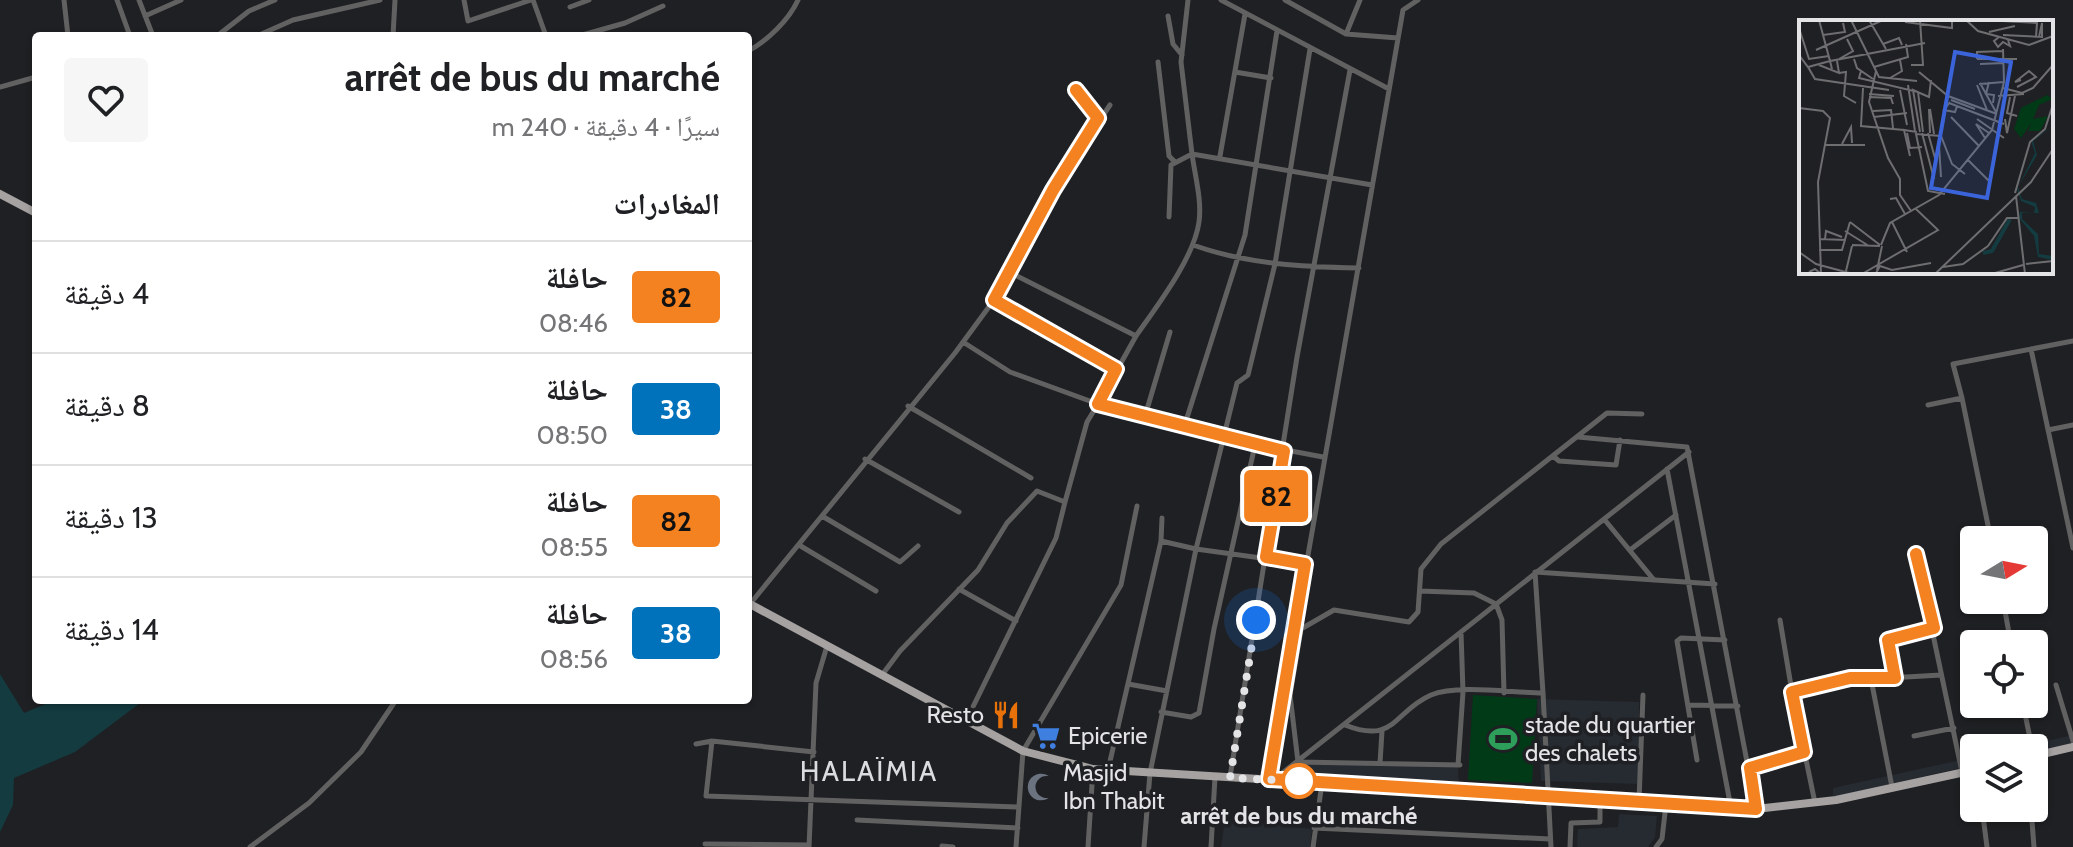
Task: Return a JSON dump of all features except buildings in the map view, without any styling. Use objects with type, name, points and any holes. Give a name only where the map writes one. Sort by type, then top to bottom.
[{"type":"main road","points":[[0,194],[32,211]]},
{"type":"main road","points":[[752,606],[1023,751],[1093,769],[1756,809],[1815,803],[1960,772]]},
{"type":"main road","points":[[2048,752],[2073,744]]},
{"type":"street","points":[[64,0],[68,32]]},
{"type":"street","points":[[117,0],[129,32]]},
{"type":"street","points":[[139,0],[151,32]]},
{"type":"street","points":[[145,16],[181,0]]},
{"type":"street","points":[[222,32],[249,11],[275,0]]},
{"type":"street","points":[[266,32],[293,20],[380,0]]},
{"type":"street","points":[[393,32],[395,0]]},
{"type":"street","points":[[464,0],[465,19],[470,21],[532,0],[544,32]]},
{"type":"street","points":[[570,7],[589,0]]},
{"type":"street","points":[[752,49],[792,11],[798,0]]},
{"type":"street","points":[[965,722],[1056,538],[1087,422],[1193,245],[1200,207],[1182,55],[1188,0]]},
{"type":"street","points":[[1221,0],[1389,89]]},
{"type":"street","points":[[1285,0],[1346,34],[1398,38]]},
{"type":"street","points":[[1346,34],[1360,0]]},
{"type":"street","points":[[1272,779],[1323,457],[1403,10],[1400,0]]},
{"type":"street","points":[[1403,10],[1418,0]]},
{"type":"street","points":[[598,32],[663,6]]},
{"type":"street","points":[[1220,156],[1245,14]]},
{"type":"street","points":[[1168,16],[1173,44],[1182,55]]},
{"type":"street","points":[[1185,424],[1239,257],[1258,163],[1277,31]]},
{"type":"street","points":[[1144,847],[1150,773],[1161,712],[1222,438],[1237,383],[1248,375],[1275,264],[1310,49]]},
{"type":"street","points":[[1158,62],[1169,156],[1174,161]]},
{"type":"street","points":[[1230,778],[1297,357],[1350,70]]},
{"type":"street","points":[[1235,72],[1271,78]]},
{"type":"street","points":[[0,87],[32,78]]},
{"type":"street","points":[[1076,90],[1098,118]]},
{"type":"street","points":[[752,600],[994,300],[1007,271],[1098,118],[1110,105]]},
{"type":"street","points":[[1174,161],[1192,154],[1220,156],[1372,185]]},
{"type":"street","points":[[1169,217],[1174,161]]},
{"type":"street","points":[[1193,245],[1275,264],[1359,268]]},
{"type":"street","points":[[1007,271],[1136,336]]},
{"type":"street","points":[[994,300],[1116,369]]},
{"type":"street","points":[[1145,416],[1170,332]]},
{"type":"street","points":[[1988,526],[1953,364],[2073,341]]},
{"type":"street","points":[[963,342],[1010,372],[1098,404],[1185,424],[1222,438],[1323,457]]},
{"type":"street","points":[[2031,349],[2073,548]]},
{"type":"street","points":[[1928,405],[1962,398]]},
{"type":"street","points":[[908,406],[1031,478]]},
{"type":"street","points":[[1298,762],[1290,687],[1304,625],[1334,610],[1409,622],[1418,612],[1421,569],[1441,544],[1607,413],[1642,414]]},
{"type":"street","points":[[2048,430],[2073,425]]},
{"type":"street","points":[[1578,437],[1683,445],[1689,452],[1756,809]]},
{"type":"street","points":[[1553,456],[1559,461],[1616,465],[1620,440]]},
{"type":"street","points":[[1161,712],[1191,717],[1199,713],[1214,629],[1255,445]]},
{"type":"street","points":[[1272,779],[1298,762],[1689,452]]},
{"type":"street","points":[[865,459],[959,512]]},
{"type":"street","points":[[1667,469],[1731,808]]},
{"type":"street","points":[[882,675],[900,651],[978,570],[1007,523],[1037,491],[1065,502]]},
{"type":"street","points":[[1016,847],[1023,751],[1121,585],[1137,506]]},
{"type":"street","points":[[1630,550],[1676,515]]},
{"type":"street","points":[[822,516],[900,562],[918,546]]},
{"type":"street","points":[[1108,770],[1161,541],[1162,518]]},
{"type":"street","points":[[1604,519],[1654,581]]},
{"type":"street","points":[[1161,541],[1305,564]]},
{"type":"street","points":[[799,545],[876,591]]},
{"type":"street","points":[[1916,554],[1960,761]]},
{"type":"street","points":[[1535,572],[1715,584]]},
{"type":"street","points":[[1535,572],[1551,847]]},
{"type":"street","points":[[959,589],[1016,621]]},
{"type":"street","points":[[1420,591],[1474,593],[1496,604],[1502,620],[1504,693]]},
{"type":"street","points":[[1780,620],[1815,803]]},
{"type":"street","points":[[1895,678],[1888,640],[1934,628]]},
{"type":"street","points":[[1298,762],[1459,765],[1463,692],[1461,631]]},
{"type":"street","points":[[1697,760],[1677,641],[1681,638],[1725,640]]},
{"type":"street","points":[[705,844],[809,846],[816,683],[828,645]]},
{"type":"street","points":[[1792,692],[1850,678],[1941,675]]},
{"type":"street","points":[[1871,679],[1892,787]]},
{"type":"street","points":[[1128,684],[1167,691]]},
{"type":"street","points":[[2056,685],[2073,744]]},
{"type":"street","points":[[1344,725],[1365,731],[1382,731],[1423,699],[1448,690],[1543,693]]},
{"type":"street","points":[[1639,802],[1643,695]]},
{"type":"street","points":[[250,847],[309,803],[361,752],[393,704]]},
{"type":"street","points":[[1688,705],[1738,706]]},
{"type":"street","points":[[1914,736],[1954,728]]},
{"type":"street","points":[[1380,763],[1382,731]]},
{"type":"street","points":[[712,741],[706,796],[1017,807]]},
{"type":"street","points":[[696,744],[712,741],[814,752]]},
{"type":"street","points":[[1750,768],[1804,752]]},
{"type":"street","points":[[1088,847],[1093,769]]},
{"type":"street","points":[[1211,847],[1215,777]]},
{"type":"street","points":[[1313,847],[1322,783]]},
{"type":"street","points":[[1570,847],[1571,823],[1600,822],[1600,800]]},
{"type":"street","points":[[1656,847],[1662,839],[1666,804]]},
{"type":"street","points":[[857,820],[1018,828]]},
{"type":"street","points":[[1984,822],[1987,847]]},
{"type":"street","points":[[2032,822],[2034,847]]},
{"type":"street","points":[[1314,828],[1550,839]]},
{"type":"street","points":[[942,846],[953,847]]},
{"type":"shaded area","points":[[1537,699],[1639,702],[1639,784],[1541,781]]},
{"type":"shaded area","points":[[2073,735],[2073,743],[2048,749],[2048,741]]},
{"type":"shaded area","points":[[1960,760],[1960,768],[1833,797],[1833,788]]},
{"type":"shaded area","points":[[1298,762],[1458,765],[1459,787],[1279,776]]},
{"type":"shaded area","points":[[1619,814],[1657,816],[1655,838],[1648,847],[1577,847],[1578,829],[1618,827]]},
{"type":"shaded area","points":[[1225,819],[1312,829],[1310,847],[1221,847]]},
{"type":"green space","name":"stade du quartier des chalets","points":[[1473,695],[1537,699],[1532,783],[1468,780]]},
{"type":"water","points":[[0,674],[24,713],[45,704],[139,704],[75,752],[14,778],[13,805],[0,832]]},
{"type":"bus line","name":"82","points":[[1076,90],[1098,118],[1053,190],[994,300],[1116,369],[1098,404],[1185,424],[1222,438],[1284,451],[1266,557],[1305,564],[1269,779],[1756,809],[1750,768],[1804,752],[1792,692],[1850,678],[1895,678],[1888,640],[1934,628],[1916,554]]},
{"type":"place","name":"Resto","points":[[1006,715]]},
{"type":"place","name":"Epicerie","points":[[1046,736]]},
{"type":"place","name":"stade du quartier des chalets","points":[[1503,739]]},
{"type":"place","name":"arrêt de bus du marché","points":[[1299,781]]},
{"type":"place","name":"Masjid Ibn Thabit","points":[[1041,787]]},
{"type":"district","name":"HALAÏMIA","points":[[869,771]]},
{"type":"route","points":[[1256,620],[1230,778],[1299,781]]}]
